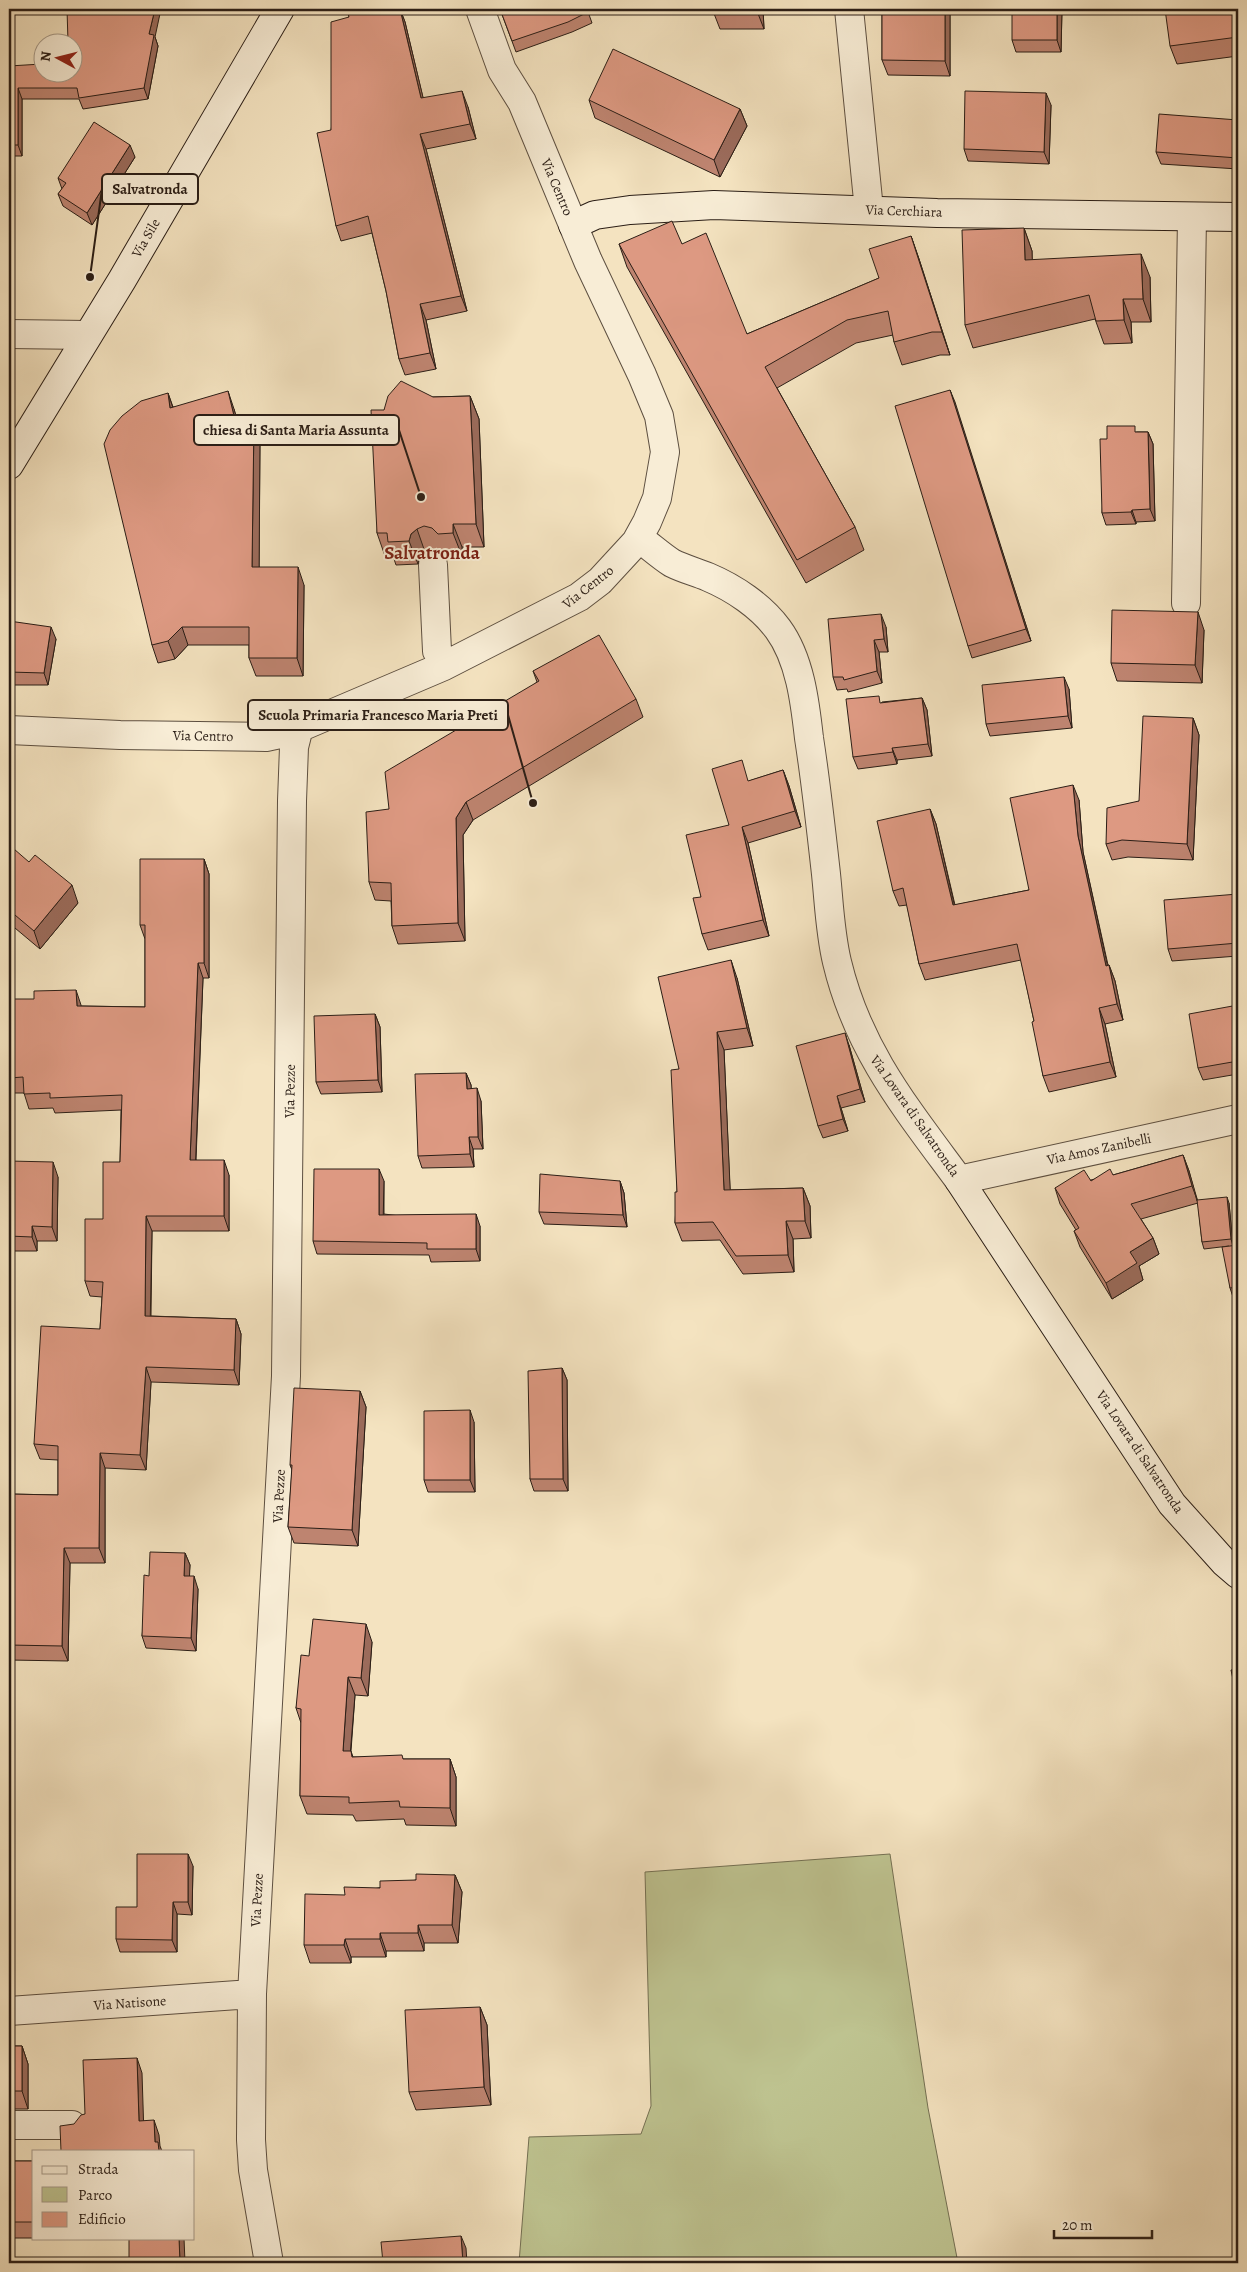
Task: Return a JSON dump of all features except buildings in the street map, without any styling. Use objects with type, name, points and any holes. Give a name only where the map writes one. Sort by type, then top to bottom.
[{"type":"street","name":"Via Sile","points":[[9,465],[280,9]]},
{"type":"street","name":"Via Centro","points":[[9,730],[120,735],[266,737],[289,732],[444,666],[565,606],[600,581],[639,538],[652,512],[661,483],[665,452],[663,431],[652,397],[588,262],[527,113],[502,70],[480,9]]},
{"type":"street","points":[[849,9],[870,210]]},
{"type":"street","name":"Via Cerchiara","points":[[573,225],[595,216],[665,207],[724,205],[870,210],[1238,217]]},
{"type":"street","points":[[1186,603],[1192,217]]},
{"type":"street","points":[[9,334],[88,335]]},
{"type":"street","name":"Via Lovara di Salvatronda","points":[[639,538],[672,563],[715,580],[747,598],[773,622],[788,647],[794,659],[805,706],[832,933],[846,996],[872,1055],[886,1079],[959,1180],[1172,1504],[1224,1562],[1238,1574]]},
{"type":"street","points":[[433,565],[437,651]]},
{"type":"street","name":"Via Pezze","points":[[269,2263],[253,2170],[251,2140],[252,1994],[286,1376],[292,801],[294,747],[299,727]]},
{"type":"street","name":"Via Amos Zanibelli","points":[[959,1180],[1238,1119]]},
{"type":"street","name":"Via Natisone","points":[[9,2011],[252,1994]]},
{"type":"street","points":[[9,2125],[72,2125]]},
{"type":"green space","points":[[890,1854],[928,2108],[958,2263],[519,2263],[529,2137],[641,2134],[651,2106],[645,1872]]},
{"type":"place","name":"Salvatronda","points":[[90,277]]},
{"type":"place","name":"chiesa di Santa Maria Assunta","points":[[421,497]]},
{"type":"place","name":"Scuola Primaria Francesco Maria Preti","points":[[533,803]]},
{"type":"district","name":"Salvatronda","points":[[432,553]]}]
